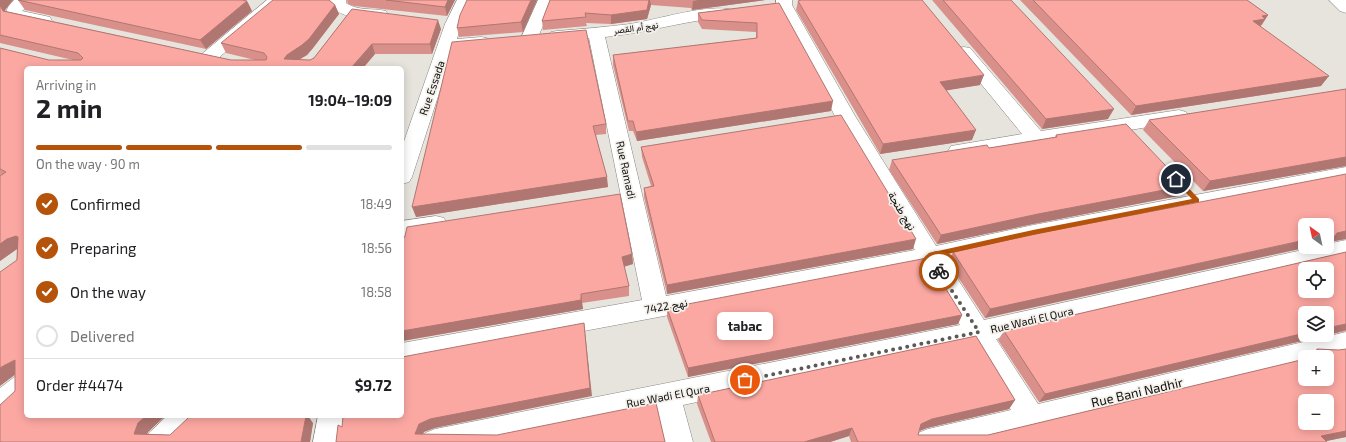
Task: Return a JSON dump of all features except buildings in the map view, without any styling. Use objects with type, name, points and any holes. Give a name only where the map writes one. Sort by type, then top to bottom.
[{"type":"street","points":[[27,0],[19,4],[14,10],[17,15],[63,25]]},
{"type":"street","points":[[338,0],[338,4],[342,8],[347,18],[398,17]]},
{"type":"street","name":"Rue Essada","points":[[404,171],[446,45],[445,23],[465,0]]},
{"type":"street","points":[[515,40],[546,0]]},
{"type":"street","points":[[1337,0],[1346,8]]},
{"type":"street","points":[[246,3],[273,4]]},
{"type":"street","points":[[232,62],[201,56],[273,4]]},
{"type":"street","name":"نهج طنجة","points":[[784,4],[838,118],[881,163],[929,256],[979,332],[1031,417]]},
{"type":"street","name":"نهج أم القصر","points":[[446,45],[643,28],[697,16],[741,11]]},
{"type":"street","name":"Rue Ramadi","points":[[596,33],[630,150],[623,195],[656,307]]},
{"type":"street","points":[[951,36],[1036,138]]},
{"type":"street","points":[[1109,107],[1140,141]]},
{"type":"street","points":[[943,153],[1195,114]]},
{"type":"street","name":"نهج 7422","points":[[404,354],[878,267],[1033,233],[1346,174]]},
{"type":"street","points":[[1181,184],[1197,201]]},
{"type":"street","points":[[404,229],[454,221]]},
{"type":"street","name":"Rue Wadi El Qura","points":[[435,442],[979,332],[1346,249]]},
{"type":"street","name":"Rue Bani Nadhir","points":[[928,442],[1346,343]]},
{"type":"street","points":[[0,404],[24,385]]},
{"type":"street","points":[[667,396],[680,442]]},
{"type":"street","points":[[159,442],[184,418]]},
{"type":"street","points":[[327,442],[332,418]]},
{"type":"way so far","points":[[745,380],[979,332],[939,271]]},
{"type":"place","name":"tabac","points":[[745,380]]},
{"type":"route","points":[[939,271],[929,256],[1033,233],[1197,201],[1176,179]]}]
